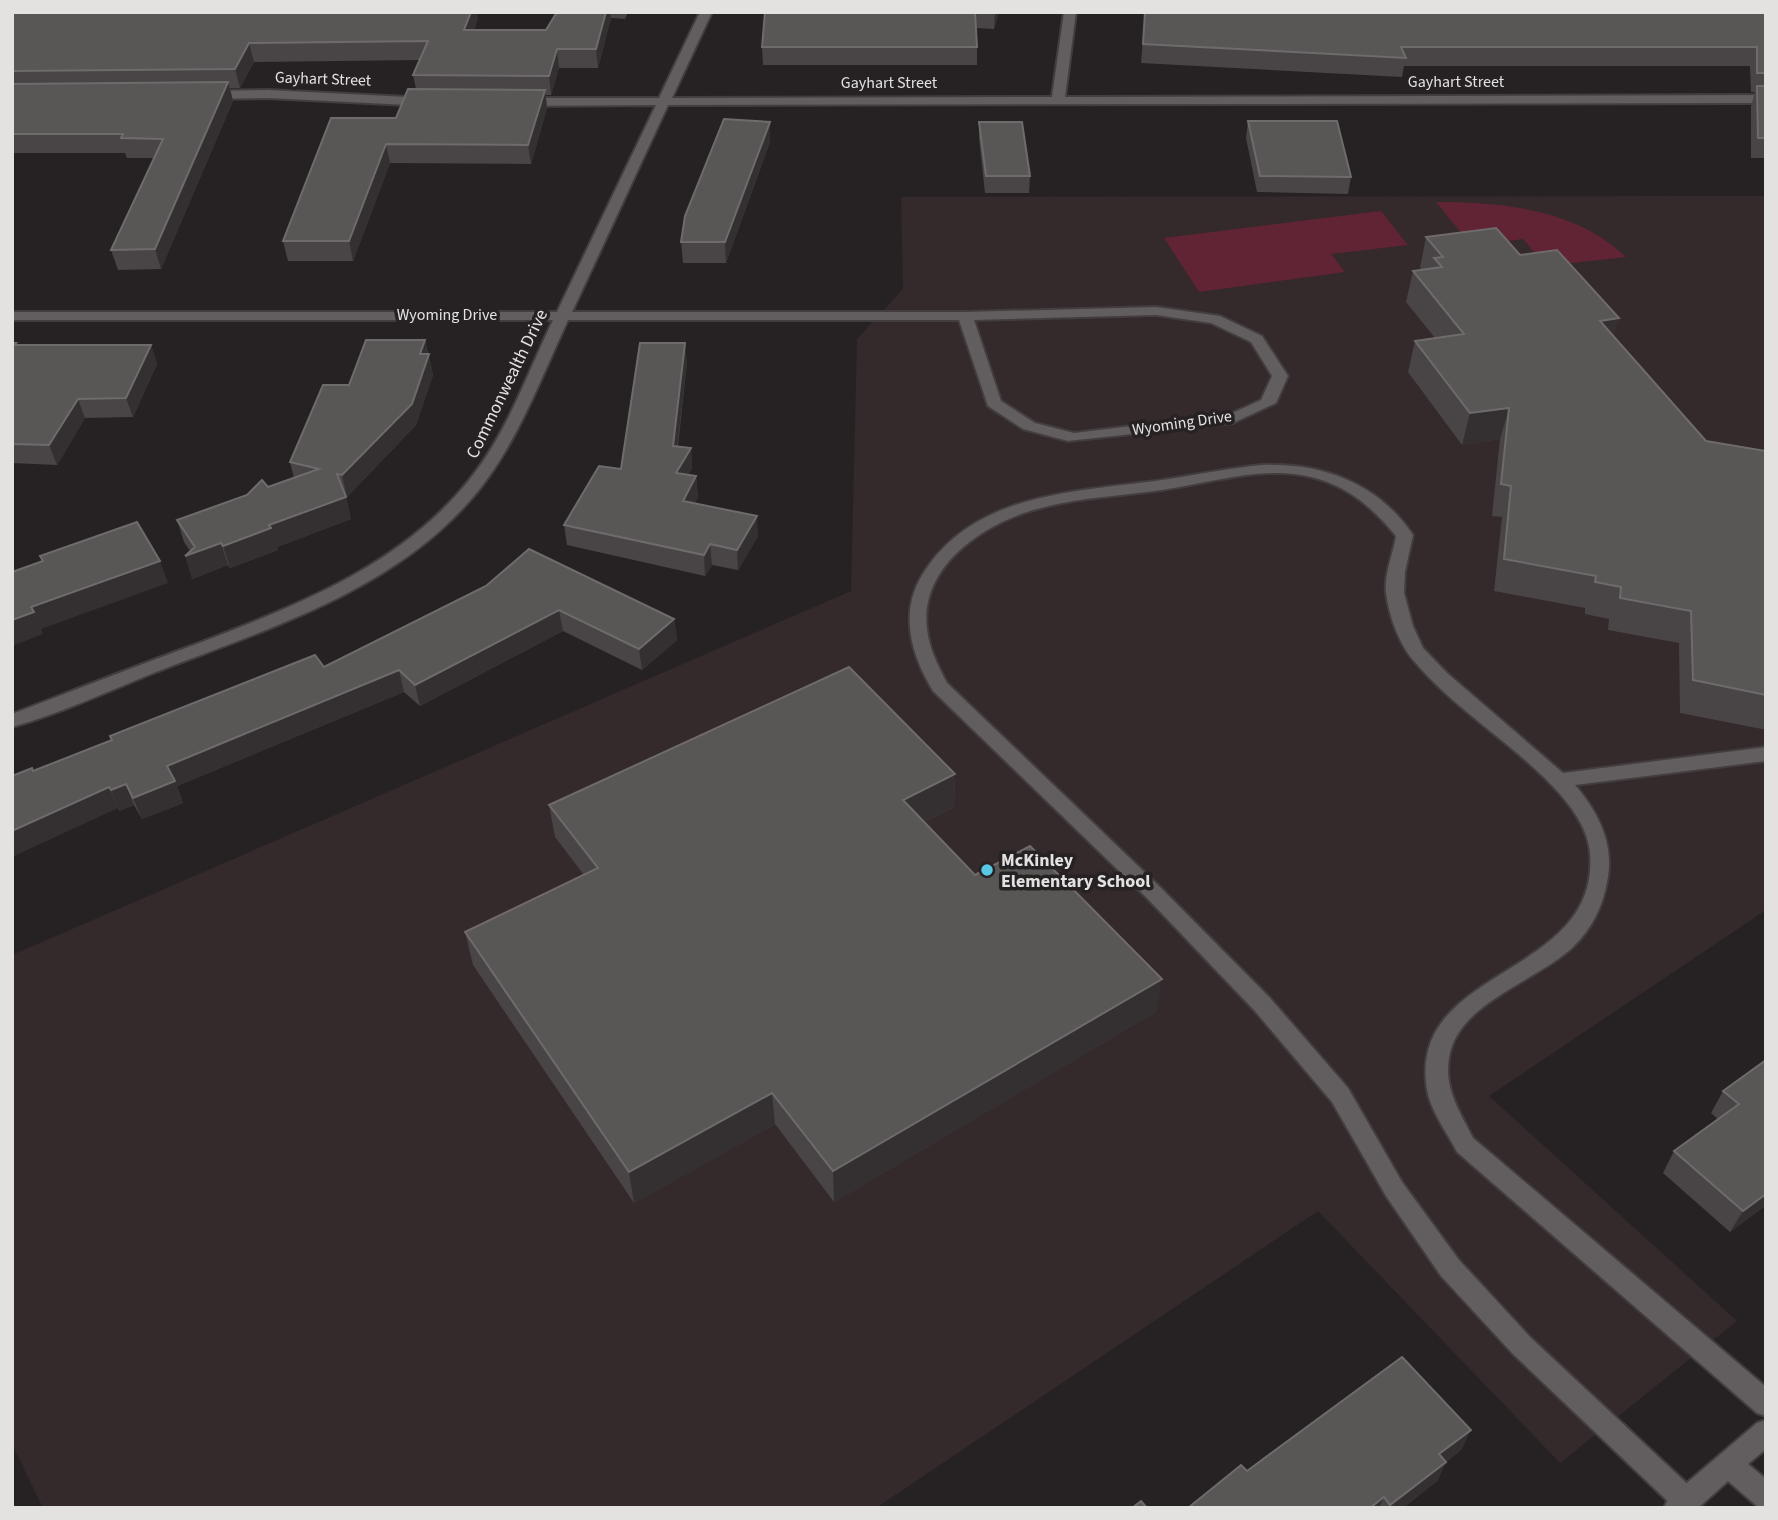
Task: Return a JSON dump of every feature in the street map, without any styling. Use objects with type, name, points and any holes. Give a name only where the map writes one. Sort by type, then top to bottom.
[{"type":"street","name":"Commonwealth Drive","points":[[12,721],[290,614],[330,596],[411,547],[449,515],[486,473],[502,445],[706,12]]},
{"type":"street","points":[[1058,100],[1070,12]]},
{"type":"street","name":"Gayhart Street","points":[[187,95],[268,94],[448,102]]},
{"type":"street","name":"Gayhart Street","points":[[503,102],[1766,99]]},
{"type":"street","name":"Wyoming Drive","points":[[12,316],[965,316],[1156,311],[1215,319],[1257,340],[1280,376],[1268,403],[1233,418],[1074,438],[1029,426],[993,403],[965,316]]},
{"type":"street","points":[[1766,1404],[1465,1145],[1438,1090],[1437,1049],[1463,1010],[1565,943],[1592,906],[1600,851],[1586,811],[1561,780],[1473,706],[1418,655],[1403,621],[1395,590],[1405,535],[1387,513],[1360,490],[1318,474],[1268,469],[1050,500],[993,517],[949,548],[926,580],[915,618],[922,654],[940,687],[1134,873],[1262,1004],[1340,1095],[1394,1189],[1450,1268],[1522,1346],[1681,1504],[1766,1432]]},
{"type":"street","points":[[1561,780],[1766,754]]},
{"type":"street","points":[[1728,1464],[1766,1497]]},
{"type":"shaded area","name":"McKinley Elementary School","points":[[1766,196],[1766,910],[1489,1096],[1737,1321],[1560,1463],[1318,1211],[876,1508],[43,1508],[12,1444],[12,955],[851,591],[857,339],[903,289],[901,197]]},
{"type":"shaded area","points":[[1436,202],[1512,207],[1562,219],[1585,228],[1626,257],[1546,266],[1523,239],[1472,246]]},
{"type":"shaded area","points":[[1381,211],[1408,245],[1331,254],[1345,272],[1199,292],[1164,238]]},
{"type":"building","points":[[12,12],[471,12],[464,30],[546,30],[557,12],[606,12],[596,49],[557,49],[549,76],[413,75],[428,41],[249,43],[235,69],[12,71]]},
{"type":"building","points":[[765,12],[975,12],[977,47],[762,47]]},
{"type":"building","points":[[1145,12],[1766,12],[1766,73],[1757,73],[1757,47],[1401,47],[1406,58],[1143,44]]},
{"type":"building","points":[[228,82],[155,249],[111,250],[163,139],[121,138],[123,134],[12,134],[12,84]]},
{"type":"building","points":[[1757,86],[1766,86],[1766,138],[1758,138]]},
{"type":"building","points":[[408,89],[545,90],[528,145],[386,144],[349,241],[283,241],[331,118],[396,118]]},
{"type":"building","points":[[724,119],[770,122],[725,242],[681,242],[685,216]]},
{"type":"building","points":[[1248,121],[1337,121],[1351,177],[1260,176]]},
{"type":"building","points":[[979,122],[1022,122],[1030,176],[986,176]]},
{"type":"building","points":[[1496,228],[1520,255],[1557,250],[1619,318],[1600,321],[1706,441],[1766,451],[1766,695],[1693,680],[1691,611],[1620,598],[1621,587],[1595,582],[1596,576],[1504,559],[1511,486],[1501,484],[1509,408],[1470,413],[1415,341],[1464,334],[1413,271],[1442,267],[1434,258],[1443,257],[1426,237]]},
{"type":"building","points":[[366,340],[425,340],[420,354],[429,354],[412,404],[342,475],[337,474],[346,497],[269,525],[271,528],[223,546],[221,543],[185,556],[195,547],[177,520],[247,495],[262,480],[268,487],[319,469],[290,462],[323,385],[349,385]]},
{"type":"building","points":[[12,343],[151,345],[126,398],[78,399],[49,445],[12,444]]},
{"type":"building","points":[[640,343],[685,343],[673,446],[691,448],[676,473],[696,476],[683,501],[757,516],[737,550],[710,544],[704,555],[564,525],[599,466],[621,469]]},
{"type":"building","points":[[137,522],[160,561],[31,607],[34,612],[12,620],[12,572],[43,561],[40,556]]},
{"type":"building","points":[[529,549],[674,619],[639,649],[559,610],[415,685],[399,670],[167,766],[175,781],[133,798],[126,784],[111,790],[109,787],[12,831],[12,776],[32,768],[33,771],[112,740],[110,736],[315,655],[324,667],[486,586]]},
{"type":"building","points":[[849,667],[955,774],[903,800],[975,875],[1030,846],[1162,979],[833,1171],[772,1093],[629,1172],[465,932],[598,868],[549,805]]},
{"type":"building","points":[[1766,1060],[1766,1194],[1743,1211],[1674,1151],[1739,1104],[1723,1091]]},
{"type":"building","points":[[1402,1357],[1471,1430],[1439,1454],[1446,1462],[1390,1505],[1384,1497],[1370,1508],[1188,1508],[1241,1465],[1247,1471]]},
{"type":"building","points":[[1141,1501],[1147,1508],[1132,1508]]},
{"type":"place","name":"McKinley Elementary School","points":[[987,870]]}]
